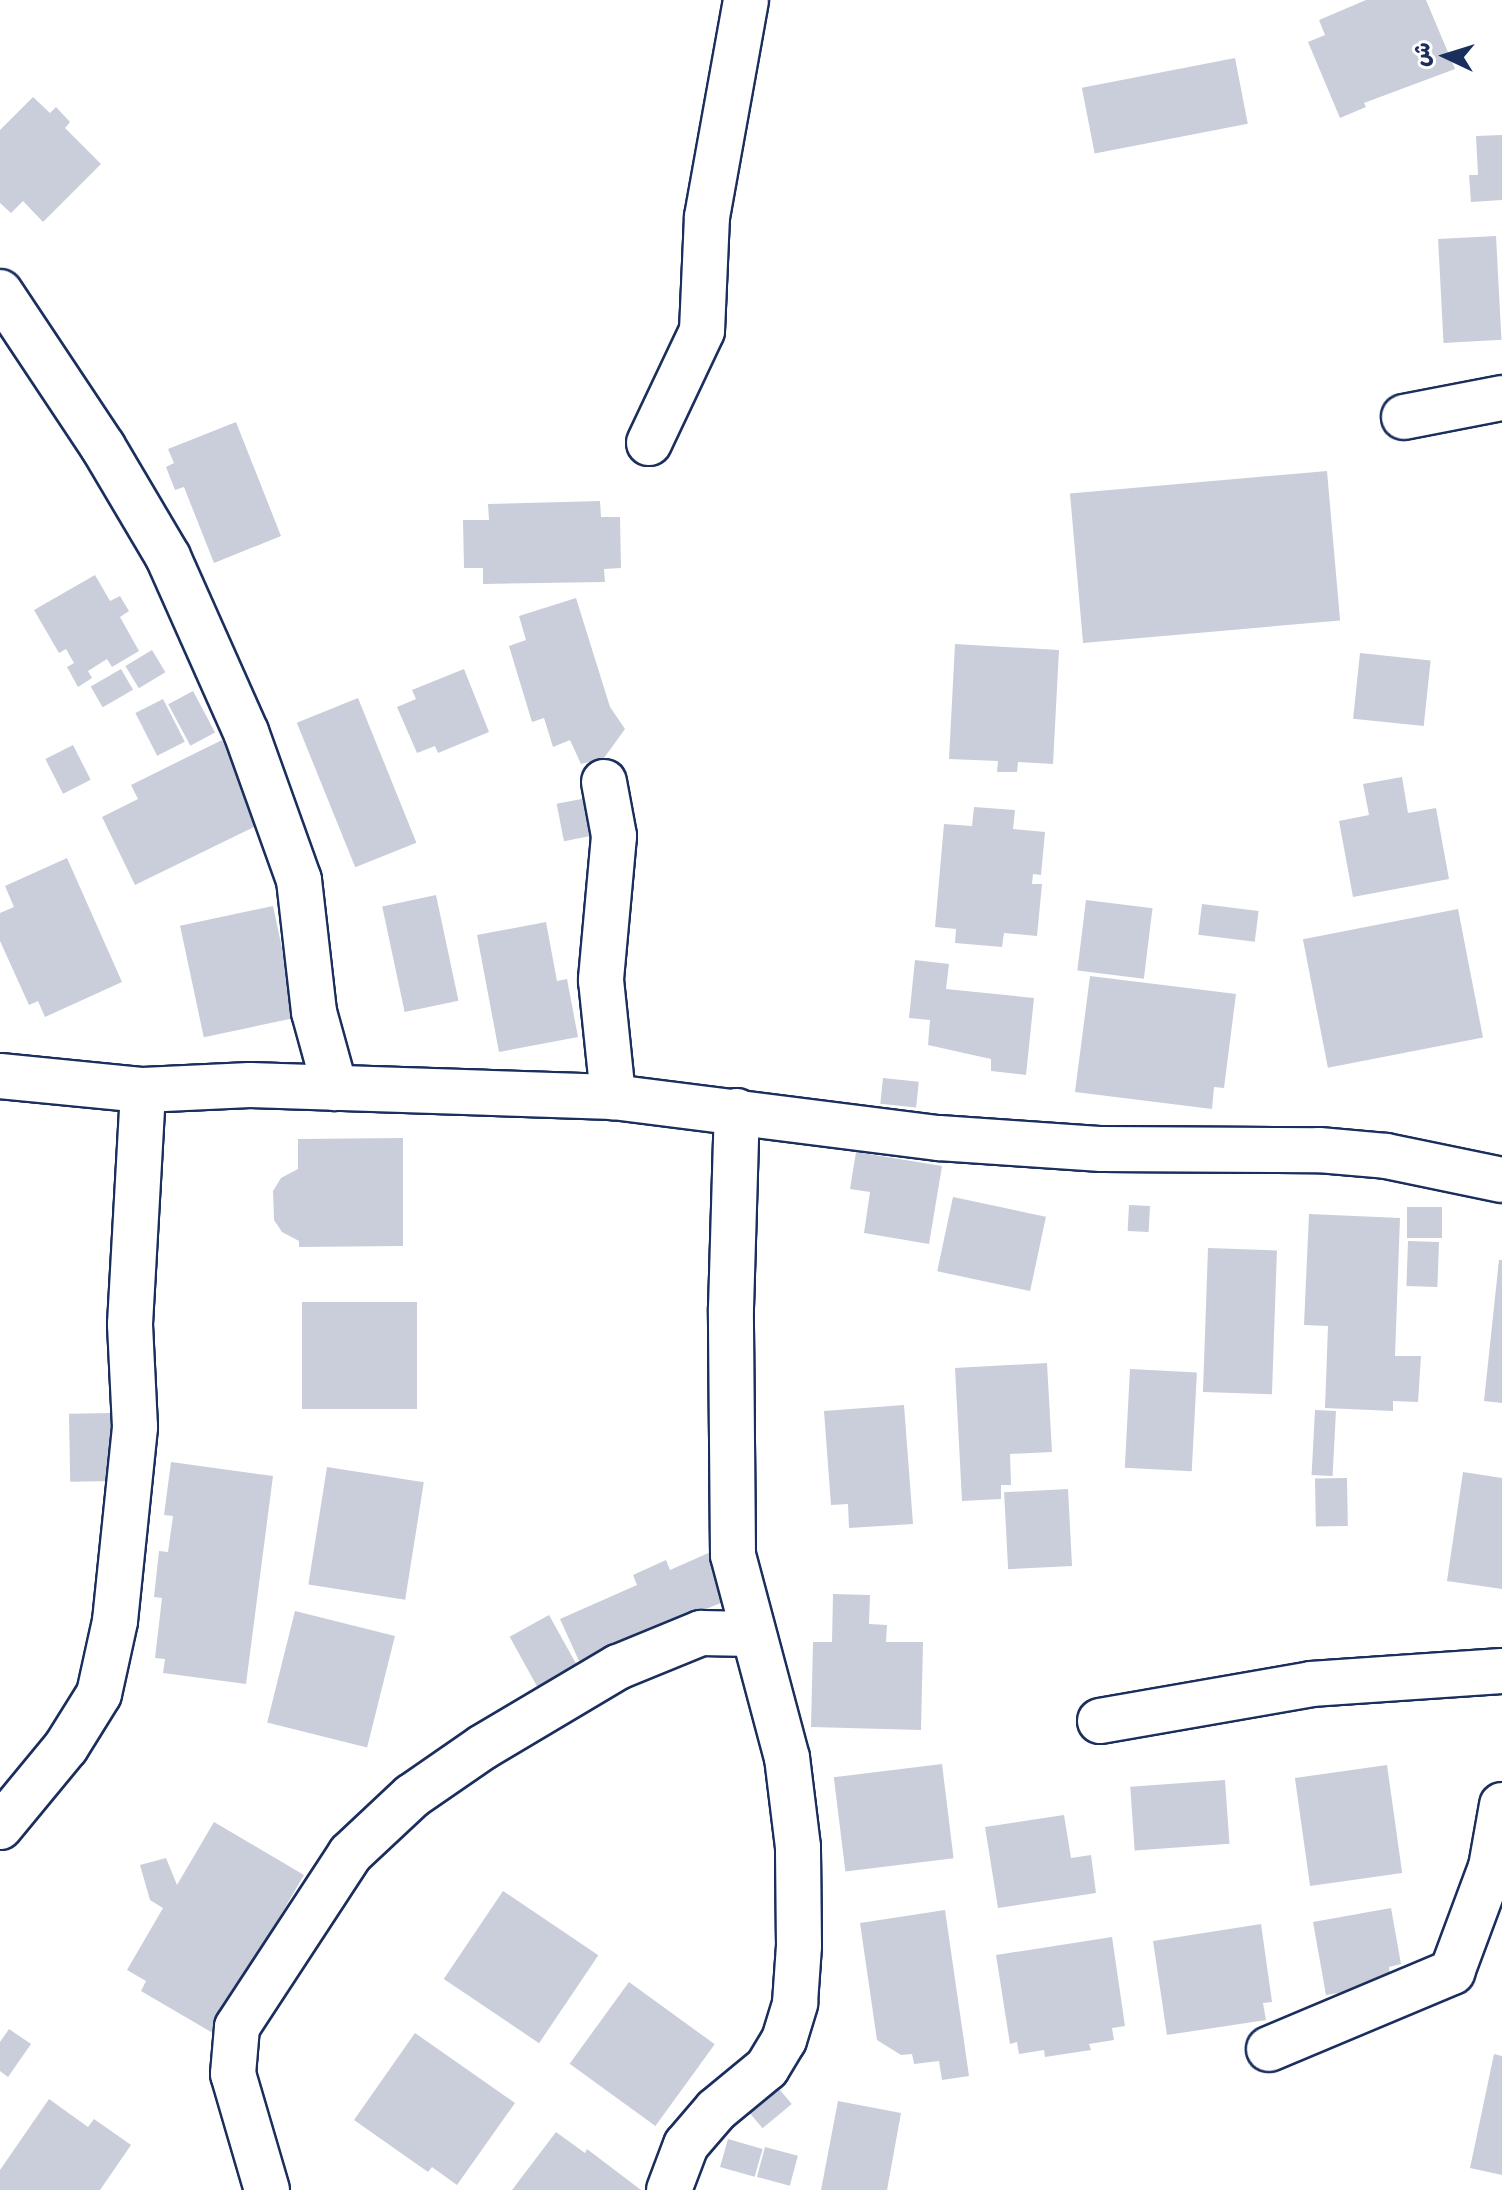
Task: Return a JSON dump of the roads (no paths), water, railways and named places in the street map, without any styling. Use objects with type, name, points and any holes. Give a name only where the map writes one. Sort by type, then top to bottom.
[{"type":"street","points":[[649,443],[702,331],[707,217],[746,0]]},
{"type":"street","points":[[0,292],[103,447],[168,557],[258,760],[299,880],[314,1012],[335,1088]]},
{"type":"street","points":[[1404,417],[1502,398]]},
{"type":"street","points":[[604,782],[614,836],[601,980],[613,1097]]},
{"type":"street","points":[[0,1076],[143,1090],[335,1088],[613,1097],[939,1138],[1057,1146],[1386,1156],[1502,1180]]},
{"type":"street","points":[[0,1827],[66,1747],[99,1694],[115,1621],[135,1427],[130,1324],[143,1090]]},
{"type":"street","points":[[669,2190],[686,2145],[699,2128],[767,2068],[784,2040],[795,2003],[798,1847],[787,1758],[733,1555],[731,1308],[737,1111]]},
{"type":"street","points":[[267,2190],[233,2074],[237,2027],[350,1854],[436,1779],[618,1667],[701,1633],[752,1634]]},
{"type":"street","points":[[1100,1721],[1311,1684],[1502,1671]]},
{"type":"street","points":[[1269,2049],[1452,1972],[1491,1867],[1502,1805]]}]
